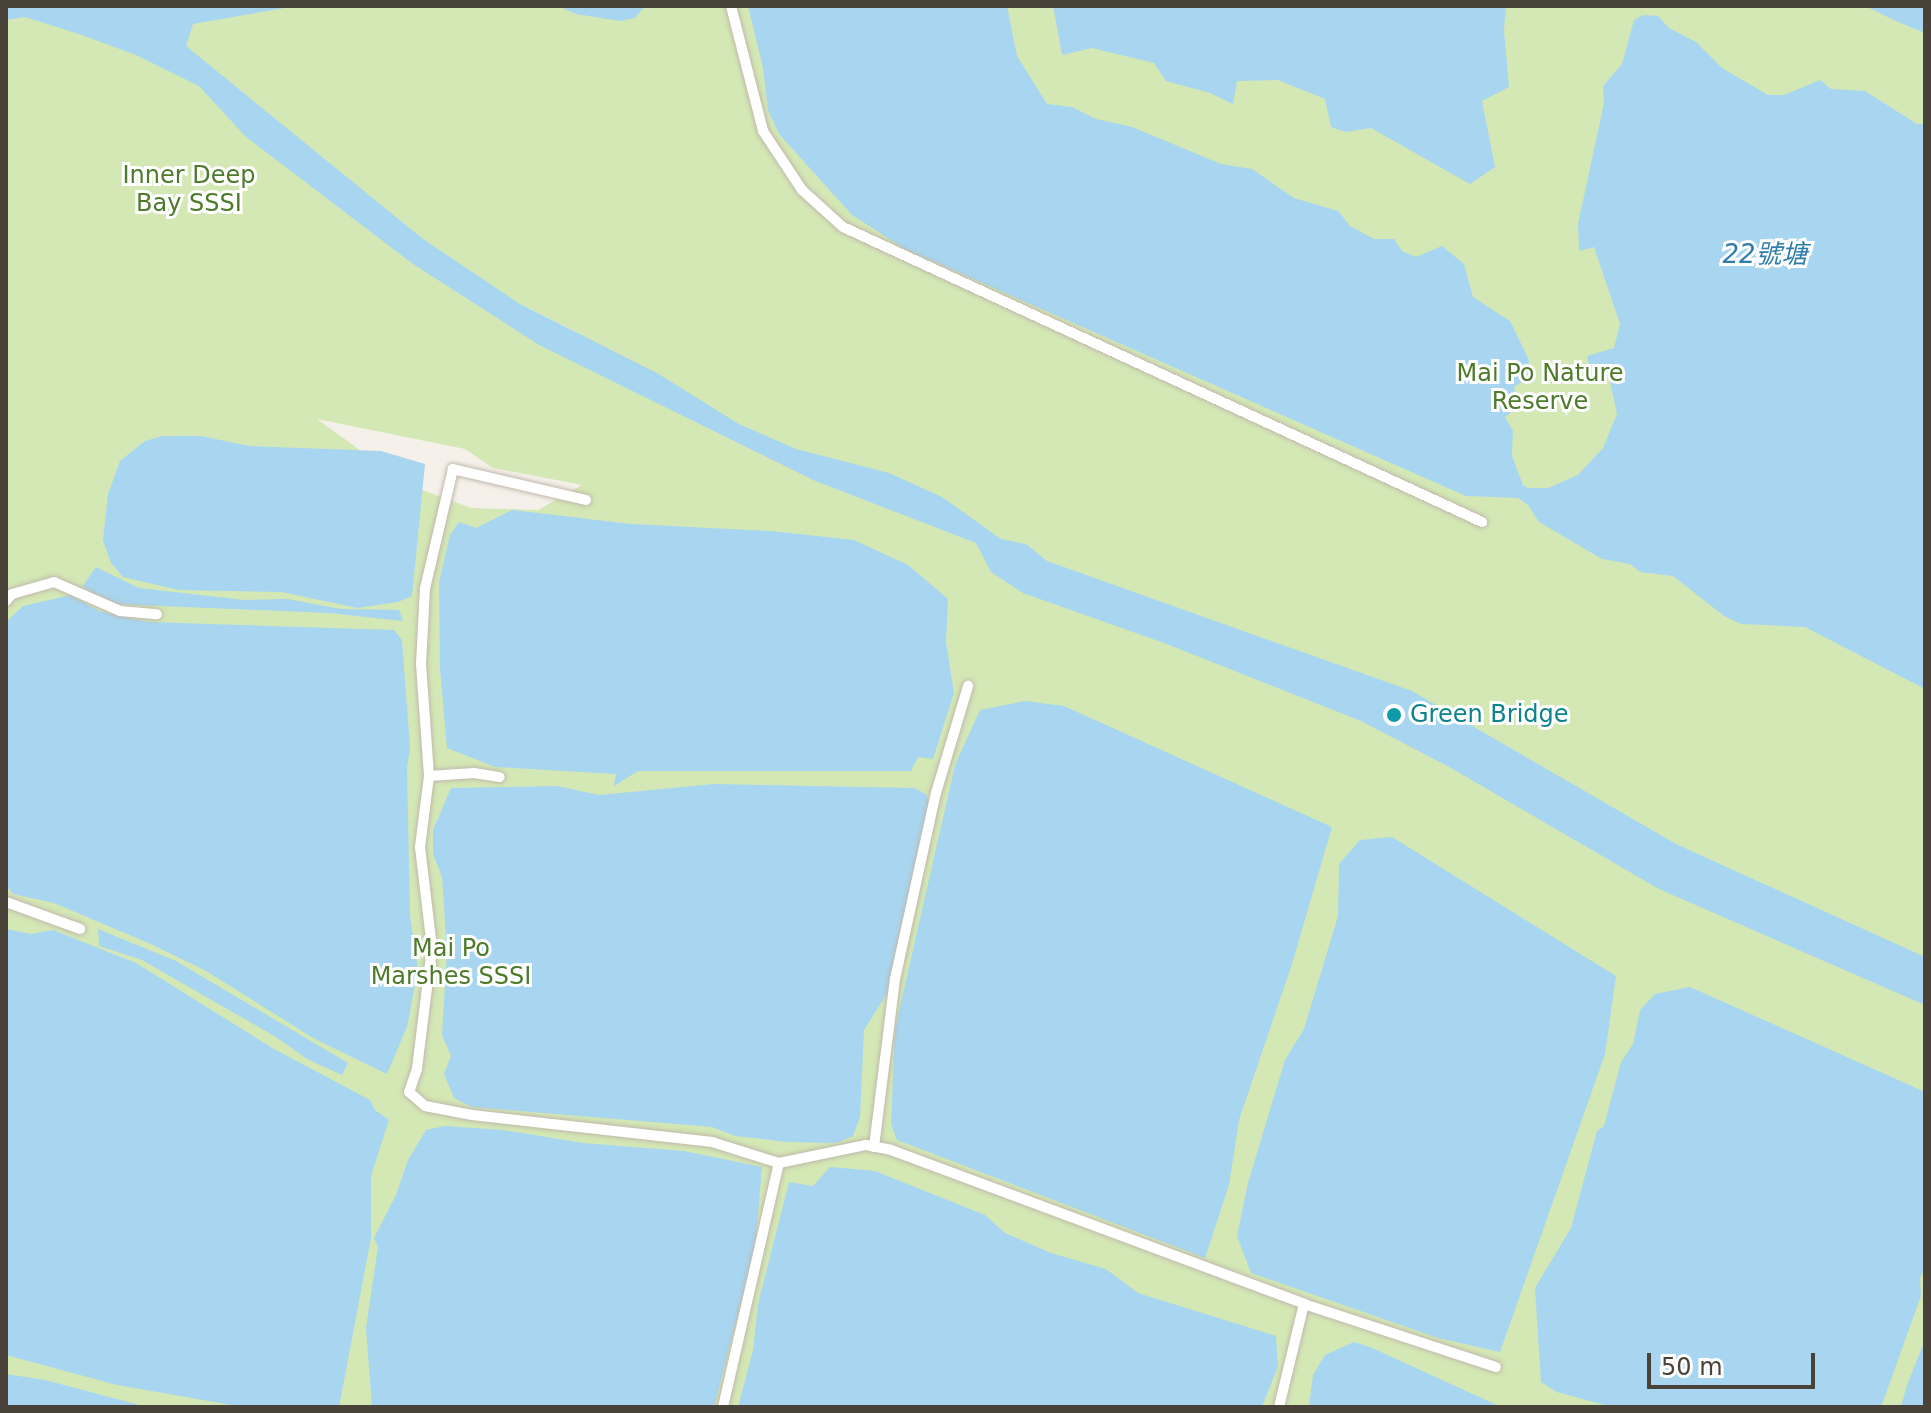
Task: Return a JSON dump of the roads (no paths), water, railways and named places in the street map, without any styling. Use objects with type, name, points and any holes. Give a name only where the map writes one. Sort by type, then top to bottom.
[{"type":"lane","points":[[731,6],[763,131],[802,190],[843,227],[1482,522]]},
{"type":"lane","points":[[586,500],[453,469],[425,588],[421,664],[429,776],[420,847],[432,948],[417,1069],[409,1092],[425,1106],[472,1115],[712,1142],[779,1163],[866,1145],[874,1147],[1304,1304],[1496,1367]]},
{"type":"lane","points":[[6,601],[12,594],[54,582],[120,611],[157,614]]},
{"type":"lane","points":[[874,1147],[895,979],[936,793],[968,686]]},
{"type":"lane","points":[[429,776],[474,773],[500,777]]},
{"type":"lane","points":[[6,902],[80,929]]},
{"type":"lane","points":[[723,1407],[779,1163]]},
{"type":"lane","points":[[1279,1407],[1304,1304]]},
{"type":"water","points":[[6,6],[296,6],[193,24],[186,46],[423,239],[520,304],[657,373],[739,424],[796,449],[889,473],[942,497],[1001,539],[1026,544],[1047,561],[1412,691],[1676,844],[1925,957],[1925,1005],[1659,889],[1451,768],[1361,721],[1164,643],[1023,593],[991,572],[976,543],[813,480],[539,345],[413,264],[246,137],[199,86],[136,55],[79,34],[25,17],[6,20]]},
{"type":"water","points":[[558,6],[645,6],[635,18],[620,21],[576,14]]},
{"type":"water","name":"22號塘","points":[[748,6],[1007,6],[1017,56],[1047,104],[1072,107],[1096,119],[1132,127],[1221,164],[1252,169],[1294,198],[1338,211],[1350,226],[1374,239],[1394,239],[1402,251],[1416,257],[1442,246],[1464,264],[1473,297],[1510,321],[1529,360],[1527,379],[1514,387],[1517,407],[1505,417],[1513,431],[1512,456],[1523,485],[1528,488],[1548,488],[1578,475],[1603,448],[1617,414],[1609,377],[1591,374],[1587,356],[1614,348],[1620,324],[1594,247],[1579,251],[1578,224],[1604,103],[1603,86],[1622,64],[1634,20],[1643,15],[1658,16],[1669,28],[1696,42],[1722,68],[1768,95],[1784,95],[1820,80],[1831,89],[1865,91],[1917,124],[1925,124],[1925,689],[1805,627],[1741,624],[1724,616],[1673,576],[1640,572],[1630,564],[1602,559],[1539,522],[1528,505],[1518,498],[1466,496],[905,249],[852,215],[779,134],[768,110],[763,68]]},
{"type":"water","points":[[1053,6],[1506,6],[1504,30],[1509,87],[1482,101],[1495,167],[1470,184],[1371,128],[1346,132],[1331,127],[1325,99],[1278,80],[1237,81],[1233,104],[1210,93],[1166,81],[1154,63],[1092,48],[1062,55]]},
{"type":"water","points":[[1865,6],[1925,6],[1925,33],[1896,21]]},
{"type":"water","points":[[163,436],[201,436],[249,446],[381,451],[425,464],[412,596],[398,602],[357,608],[282,592],[179,590],[123,577],[111,563],[103,540],[108,494],[120,461],[145,441]]},
{"type":"water","points":[[512,510],[631,524],[771,531],[854,540],[908,565],[948,599],[946,642],[954,693],[933,759],[918,757],[911,771],[638,771],[614,786],[616,774],[495,767],[447,748],[440,669],[439,583],[450,535],[459,522],[476,528]]},
{"type":"water","points":[[96,567],[139,588],[245,600],[287,599],[341,609],[399,610],[403,621],[329,613],[114,604],[82,587]]},
{"type":"water","points":[[71,595],[99,611],[149,622],[394,630],[402,640],[410,747],[407,768],[410,915],[418,970],[407,1027],[387,1074],[313,1038],[208,972],[54,903],[13,894],[6,886],[6,622],[23,606]]},
{"type":"water","points":[[1025,701],[1064,706],[1332,827],[1292,964],[1239,1120],[1229,1185],[1205,1258],[897,1140],[891,1124],[895,1029],[955,765],[980,710]]},
{"type":"water","points":[[714,784],[914,788],[926,794],[933,810],[893,984],[864,1030],[860,1117],[853,1136],[836,1143],[787,1142],[735,1136],[712,1127],[472,1107],[454,1098],[444,1074],[451,1056],[442,1035],[447,952],[442,877],[433,854],[433,830],[451,788],[557,786],[599,795]]},
{"type":"water","points":[[1392,837],[1616,976],[1605,1054],[1500,1352],[1438,1338],[1251,1273],[1237,1236],[1248,1183],[1285,1060],[1304,1029],[1338,916],[1339,864],[1360,840]]},
{"type":"water","points":[[6,929],[31,934],[53,930],[136,963],[274,1049],[370,1100],[375,1110],[389,1120],[371,1176],[371,1238],[339,1407],[243,1407],[117,1385],[6,1355]]},
{"type":"water","points":[[98,929],[176,961],[348,1063],[342,1075],[307,1059],[276,1037],[142,960],[99,946]]},
{"type":"water","points":[[1690,987],[1925,1092],[1925,1266],[1920,1279],[1921,1296],[1881,1407],[1612,1407],[1557,1392],[1541,1382],[1535,1288],[1571,1228],[1597,1131],[1604,1126],[1621,1062],[1633,1044],[1640,1010],[1655,994]]},
{"type":"water","points":[[445,1126],[503,1130],[583,1143],[684,1151],[762,1167],[755,1249],[714,1407],[372,1407],[366,1328],[378,1247],[374,1238],[396,1195],[408,1160],[426,1130]]},
{"type":"water","points":[[830,1167],[875,1171],[985,1215],[1005,1233],[1051,1253],[1106,1269],[1138,1293],[1276,1336],[1278,1366],[1262,1407],[738,1407],[753,1350],[758,1304],[789,1182],[813,1186]]},
{"type":"water","points":[[1925,1340],[1925,1407],[1901,1407],[1907,1385]]},
{"type":"water","points":[[1354,1342],[1501,1407],[1309,1407],[1313,1375],[1325,1355]]},
{"type":"water","points":[[6,1374],[45,1380],[147,1407],[6,1407]]},
{"type":"place","name":"Green Bridge","points":[[1394,715]]},
{"type":"park label","name":"Inner Deep Bay SSSI","points":[[189,190]]},
{"type":"park label","name":"Mai Po Nature Reserve","points":[[1540,388]]},
{"type":"park label","name":"Mai Po Marshes SSSI","points":[[451,963]]}]
